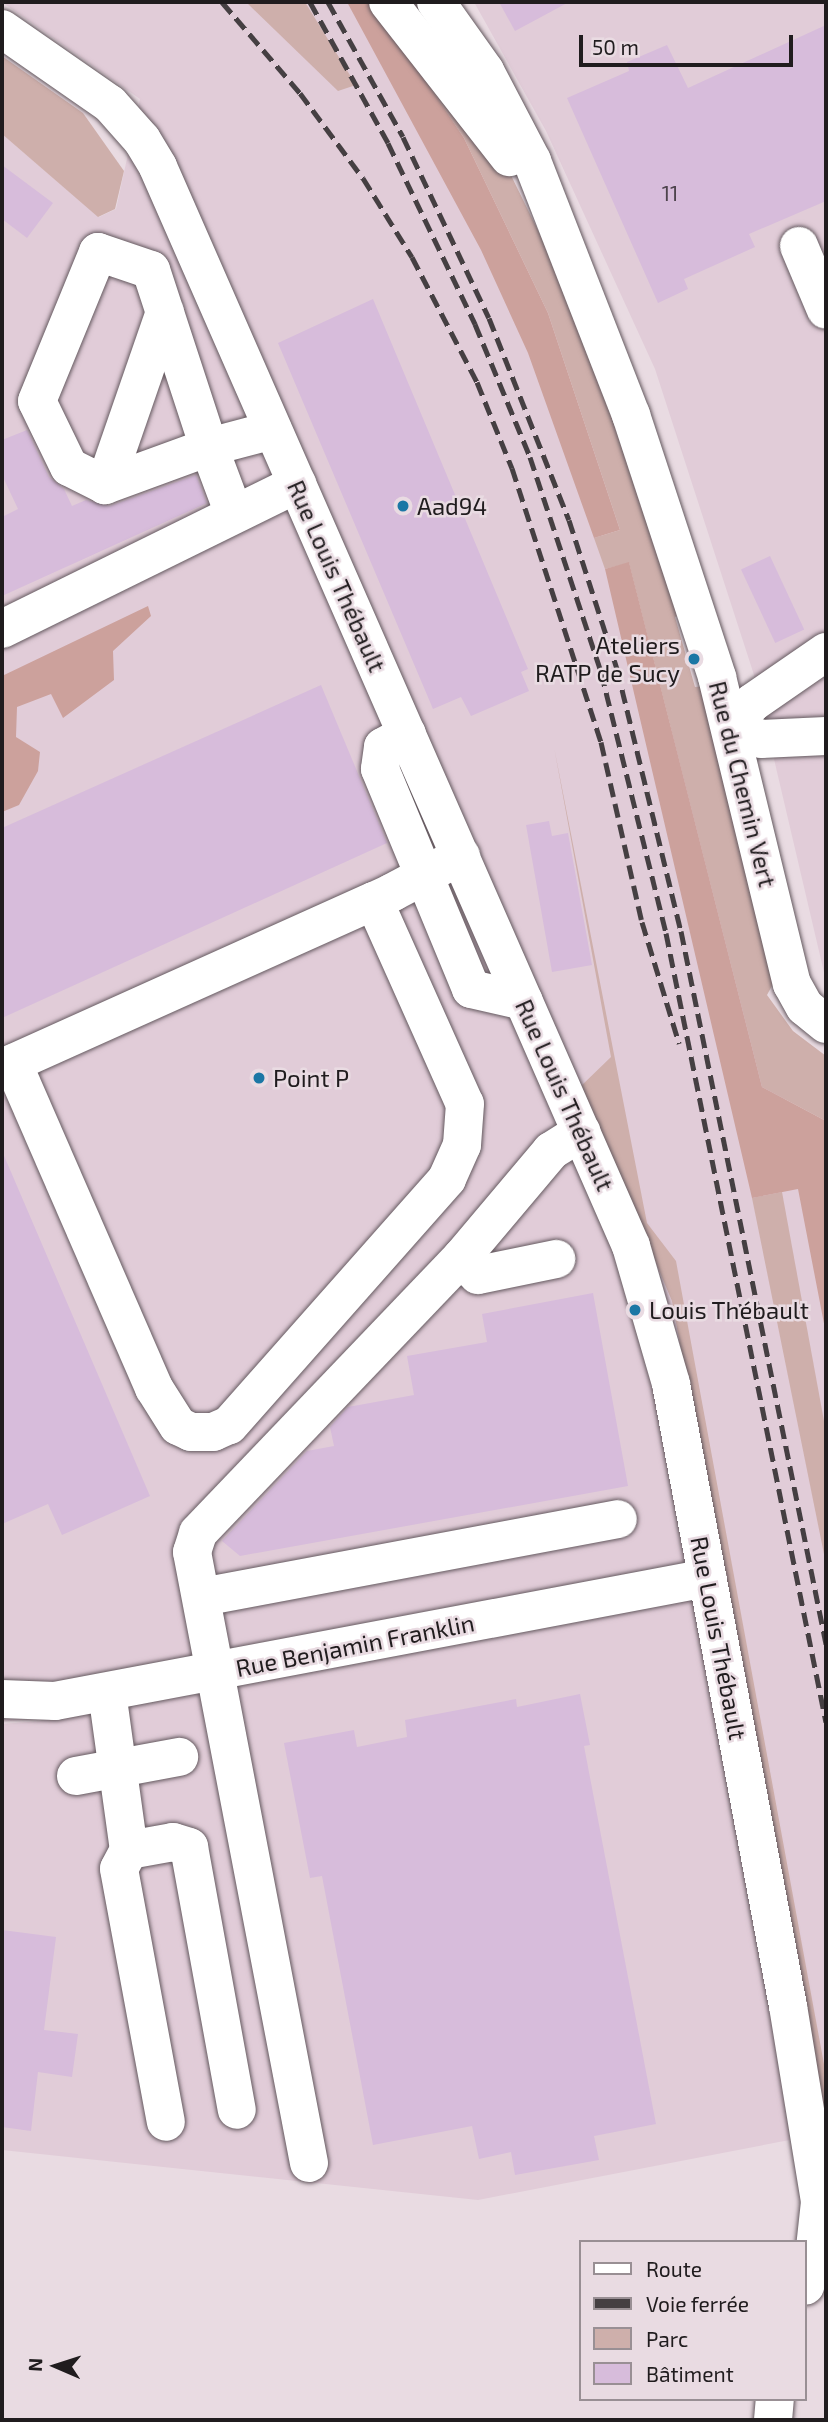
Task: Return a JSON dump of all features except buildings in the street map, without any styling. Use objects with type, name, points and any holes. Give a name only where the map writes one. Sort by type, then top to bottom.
[{"type":"street","name":"Rue du Chemin Vert","points":[[387,2],[504,150],[585,298]]},
{"type":"street","name":"Rue du Chemin Vert","points":[[436,2],[507,110],[551,206],[665,512],[730,727],[792,984],[805,1007],[826,1024]]},
{"type":"street","name":"Rue Louis Thébault","points":[[2,29],[110,104],[142,140],[297,484],[631,1246],[662,1345],[788,2007],[820,2202],[814,2257],[807,2280]]},
{"type":"street","points":[[799,246],[826,310]]},
{"type":"street","points":[[234,514],[209,447],[151,270],[99,252],[37,401],[69,467],[105,485],[209,447],[273,430]]},
{"type":"street","points":[[105,485],[165,312]]},
{"type":"street","points":[[2,629],[297,484]]},
{"type":"street","points":[[826,652],[752,703],[730,727],[761,739],[826,736]]},
{"type":"street","points":[[407,734],[383,747],[379,756],[424,876],[471,989],[524,1001]]},
{"type":"street","points":[[373,901],[466,1104],[462,1145],[447,1179],[229,1425],[213,1432],[191,1432],[178,1426],[166,1411],[13,1063],[373,901],[461,856]]},
{"type":"street","points":[[309,2163],[192,1552],[198,1533],[461,1258],[551,1152],[582,1132]]},
{"type":"street","points":[[461,1258],[478,1275],[556,1259]]},
{"type":"street","points":[[202,1597],[618,1519]]},
{"type":"street","name":"Rue Benjamin Franklin","points":[[2,1699],[55,1701],[707,1578]]},
{"type":"street","points":[[107,1692],[115,1769],[129,1850],[119,1869],[166,2122]]},
{"type":"street","points":[[76,1776],[179,1757]]},
{"type":"street","points":[[129,1850],[173,1842],[189,1847],[237,2110]]},
{"type":"street","points":[[774,2420],[775,2401]]},
{"type":"shaded area","points":[[2,2],[363,2],[465,156],[764,987],[826,1317],[826,2133],[478,2200],[2,2150],[2,1724],[41,1721],[35,1690],[38,1718],[2,1722],[2,134],[99,217],[116,209],[140,99]]},
{"type":"shaded area","points":[[347,2],[371,2],[376,7],[464,138],[548,313],[620,530],[594,538],[528,353],[481,250]]},
{"type":"shaded area","points":[[474,2],[826,2],[826,981],[755,678],[655,369],[546,131]]},
{"type":"shaded area","points":[[629,562],[762,1087],[826,1121],[826,1334],[798,1189],[752,1198],[605,569]]},
{"type":"shaded area","points":[[148,606],[151,616],[113,651],[114,680],[63,718],[51,694],[17,707],[16,737],[40,752],[38,771],[19,805],[2,812],[2,676]]},
{"type":"green space","points":[[246,2],[305,2],[356,85],[338,91]]},
{"type":"green space","points":[[371,2],[502,157],[584,324],[683,613],[675,617],[695,687],[705,686],[774,982],[767,995],[793,1031],[826,1056],[826,1121],[762,1087],[629,563],[605,569],[594,538],[620,530],[548,313],[464,138]]},
{"type":"green space","points":[[2,56],[83,113],[124,171],[115,209],[98,217],[2,134]]},
{"type":"green space","points":[[554,747],[647,1223],[676,1261],[826,2075],[826,2132],[672,1301],[581,1086],[611,1057]]},
{"type":"green space","points":[[782,1192],[826,1432],[826,1564],[752,1198]]},
{"type":"railway","points":[[222,2],[300,93],[363,178],[412,257],[477,382],[512,468],[601,742],[642,922],[679,1043]]},
{"type":"railway","points":[[310,2],[388,143],[475,324],[530,457],[601,672],[666,933],[826,1722]]},
{"type":"railway","points":[[328,2],[403,137],[489,318],[569,520],[617,669],[681,931],[826,1644]]},
{"type":"place","name":"Aad94","points":[[403,506]]},
{"type":"place","name":"Ateliers RATP de Sucy","points":[[694,659]]},
{"type":"place","name":"Point P","points":[[259,1078]]},
{"type":"place","name":"Louis Thébault","points":[[635,1310]]}]
